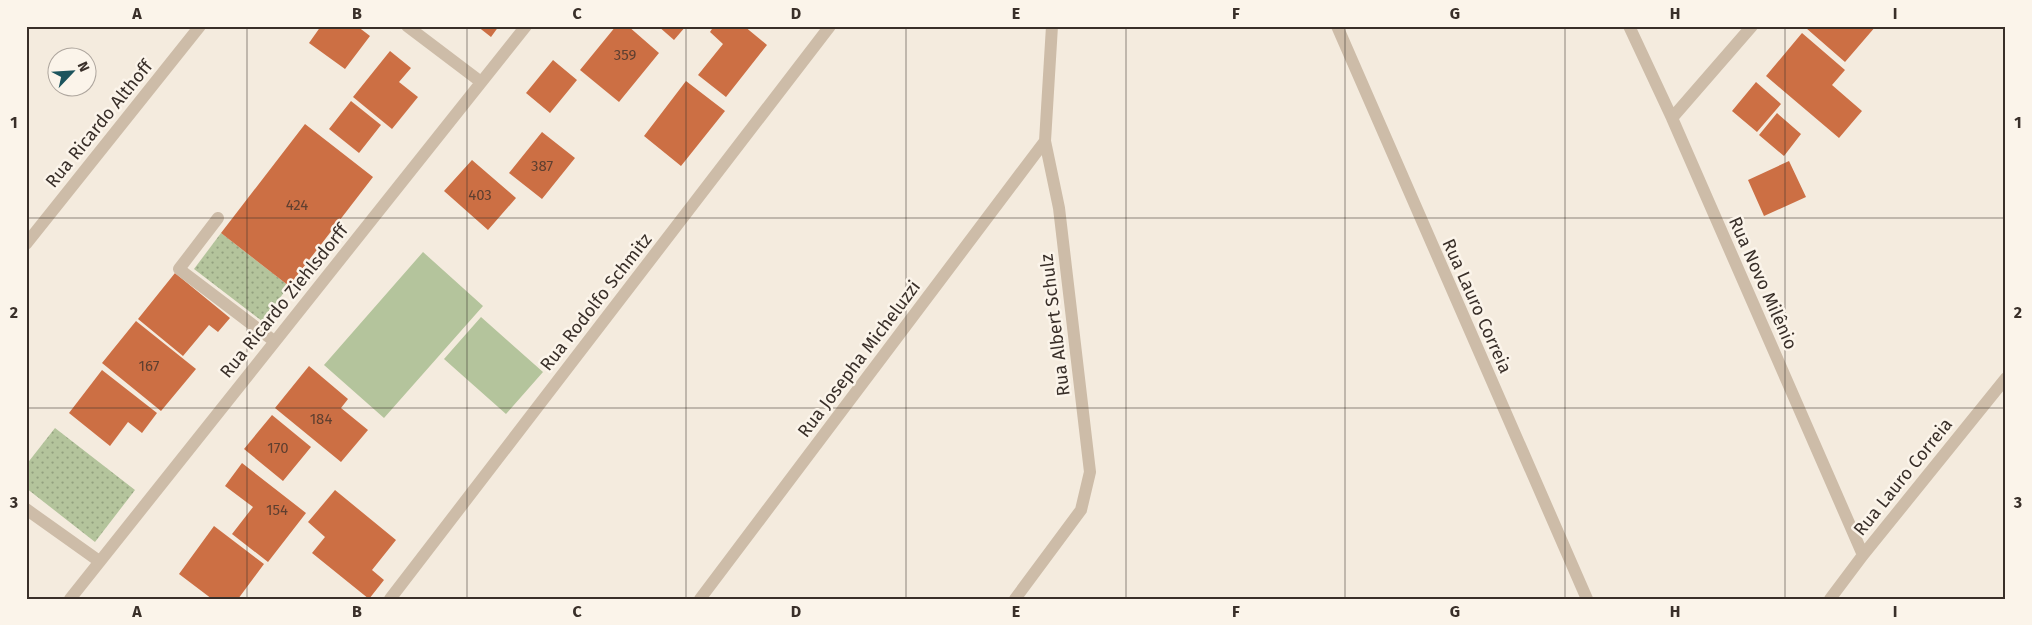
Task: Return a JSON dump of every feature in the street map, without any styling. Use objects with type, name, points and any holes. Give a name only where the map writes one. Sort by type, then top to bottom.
[{"type":"street","name":"Rua Ricardo Althoff","points":[[26,244],[200,26]]},
{"type":"street","points":[[407,26],[481,82]]},
{"type":"street","name":"Rua Ricardo Ziehlsdorff","points":[[70,599],[526,26]]},
{"type":"street","name":"Rua Rodolfo Schmitz","points":[[390,599],[830,26]]},
{"type":"street","name":"Rua Albert Schulz","points":[[1015,599],[1081,510],[1090,472],[1059,208],[1045,141],[1052,26]]},
{"type":"street","name":"Rua Lauro Correia","points":[[1337,26],[1586,599]]},
{"type":"street","name":"Rua Novo Milênio","points":[[1630,26],[1863,554]]},
{"type":"street","points":[[1672,118],[1752,26]]},
{"type":"street","name":"Rua Josepha Micheluzzi","points":[[700,599],[1045,141]]},
{"type":"street","points":[[218,218],[179,269],[274,341]]},
{"type":"street","name":"Rua Lauro Correia","points":[[1830,599],[1863,554],[2006,378]]},
{"type":"street","points":[[26,508],[99,561]]},
{"type":"green space","points":[[221,233],[289,286],[262,321],[194,269]]},
{"type":"green space","points":[[423,252],[483,306],[384,418],[324,365]]},
{"type":"green space","points":[[481,317],[543,372],[506,414],[444,359]]},
{"type":"green space","points":[[55,428],[135,490],[95,542],[26,488],[26,465]]},
{"type":"building","points":[[321,26],[357,26],[370,36],[345,69],[309,43]]},
{"type":"building","points":[[477,26],[499,26],[491,37]]},
{"type":"building","points":[[616,26],[628,26],[659,53],[619,102],[580,70]]},
{"type":"building","points":[[658,26],[686,26],[674,40]]},
{"type":"building","points":[[714,26],[744,26],[767,45],[726,97],[698,75],[723,44],[710,32]]},
{"type":"building","points":[[1807,26],[1876,26],[1845,62],[1806,28]]},
{"type":"building","points":[[1802,33],[1845,70],[1832,85],[1862,111],[1839,138],[1766,76]]},
{"type":"building","points":[[390,51],[411,68],[399,82],[418,97],[392,129],[353,97]]},
{"type":"building","points":[[553,60],[577,80],[550,113],[526,93]]},
{"type":"building","points":[[686,81],[725,111],[681,166],[644,136]]},
{"type":"building","points":[[1756,82],[1781,104],[1757,132],[1732,111]]},
{"type":"building","points":[[351,101],[381,125],[359,153],[329,129]]},
{"type":"building","points":[[1777,113],[1801,134],[1784,156],[1759,135]]},
{"type":"building","points":[[305,124],[373,177],[289,286],[221,233]]},
{"type":"building","points":[[542,132],[575,158],[542,199],[509,173]]},
{"type":"building","points":[[472,160],[516,198],[488,230],[444,191]]},
{"type":"building","points":[[1789,161],[1806,197],[1764,216],[1748,180]]},
{"type":"building","points":[[175,273],[230,318],[218,332],[209,325],[183,356],[138,319]]},
{"type":"building","points":[[136,321],[196,369],[161,411],[102,363]]},
{"type":"building","points":[[309,366],[348,399],[341,408],[368,430],[341,462],[275,408]]},
{"type":"building","points":[[102,370],[157,413],[142,433],[128,422],[110,446],[69,413]]},
{"type":"building","points":[[272,415],[311,447],[283,481],[244,449]]},
{"type":"building","points":[[242,463],[306,513],[268,562],[232,534],[253,507],[225,486]]},
{"type":"building","points":[[335,490],[396,540],[372,570],[384,580],[369,599],[312,553],[325,537],[308,522]]},
{"type":"building","points":[[214,526],[264,564],[238,599],[212,599],[179,574]]}]
